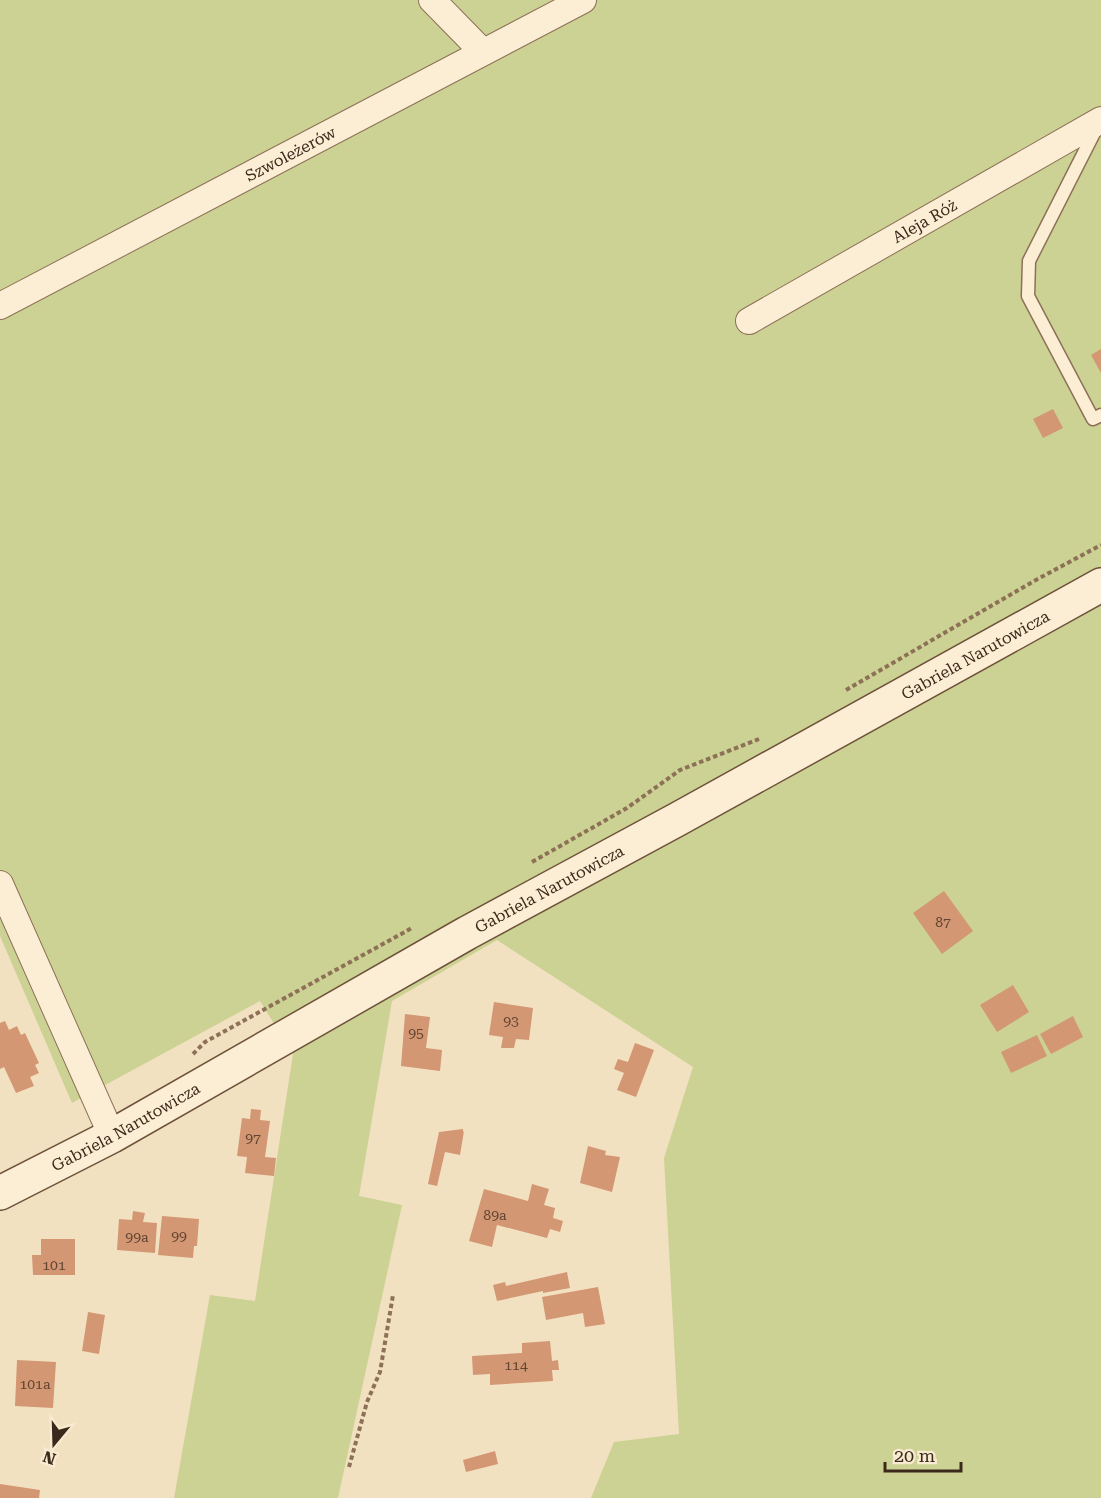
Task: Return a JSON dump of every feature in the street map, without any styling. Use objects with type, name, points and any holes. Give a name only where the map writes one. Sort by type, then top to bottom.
[{"type":"street","points":[[432,0],[483,52]]},
{"type":"street","name":"Szwoleżerów","points":[[0,306],[583,0]]},
{"type":"street","name":"Aleja Róż","points":[[749,321],[1101,121]]},
{"type":"street","name":"Gabriela Narutowicza","points":[[0,1193],[112,1136],[467,933],[1101,585]]},
{"type":"street","points":[[0,884],[112,1136]]},
{"type":"lane","points":[[1101,121],[1029,261],[1028,296],[1094,419],[1101,415]]},
{"type":"path","points":[[840,693],[1101,544]]},
{"type":"path","points":[[530,863],[627,808],[680,770],[769,735]]},
{"type":"path","points":[[188,1059],[205,1042],[415,926]]},
{"type":"path","points":[[349,1467],[367,1402],[380,1372],[393,1294]]},
{"type":"green space","points":[[0,0],[1101,0],[1101,1498],[591,1498],[614,1442],[679,1434],[664,1158],[693,1067],[497,940],[392,1001],[359,1196],[402,1205],[338,1498],[174,1498],[210,1295],[255,1301],[293,1054],[260,1001],[72,1103],[0,936]]},
{"type":"building","points":[[1101,349],[1101,373],[1091,355]]},
{"type":"building","points":[[1053,409],[1063,428],[1043,438],[1033,419]]},
{"type":"building","points":[[944,891],[973,931],[942,954],[913,913]]},
{"type":"building","points":[[1013,985],[1029,1012],[997,1032],[980,1005]]},
{"type":"building","points":[[494,1002],[533,1008],[529,1040],[516,1039],[514,1048],[501,1048],[503,1037],[489,1035]]},
{"type":"building","points":[[405,1014],[430,1017],[426,1048],[442,1050],[440,1071],[401,1066]]},
{"type":"building","points":[[1073,1016],[1083,1037],[1051,1054],[1040,1034]]},
{"type":"building","points":[[5,1021],[9,1030],[17,1026],[21,1035],[25,1033],[39,1063],[35,1065],[39,1073],[30,1077],[34,1086],[16,1093],[4,1067],[0,1069],[0,1023]]},
{"type":"building","points":[[1037,1035],[1047,1056],[1011,1073],[1001,1052]]},
{"type":"building","points":[[635,1043],[654,1050],[636,1097],[617,1090],[624,1073],[614,1069],[618,1059],[628,1062]]},
{"type":"building","points":[[251,1109],[261,1110],[260,1120],[270,1121],[265,1157],[276,1158],[274,1176],[245,1173],[247,1157],[237,1156],[242,1118],[250,1119]]},
{"type":"building","points":[[463,1129],[460,1155],[445,1152],[437,1186],[428,1184],[439,1132]]},
{"type":"building","points":[[588,1146],[606,1151],[605,1155],[620,1157],[612,1192],[580,1183]]},
{"type":"building","points":[[532,1184],[549,1189],[544,1205],[555,1208],[553,1218],[563,1221],[560,1232],[550,1229],[547,1238],[497,1225],[492,1247],[469,1241],[484,1189],[528,1201]]},
{"type":"building","points":[[133,1211],[145,1213],[143,1222],[157,1223],[155,1253],[117,1250],[119,1219],[132,1220]]},
{"type":"building","points":[[162,1216],[199,1219],[197,1246],[194,1246],[193,1258],[158,1255]]},
{"type":"building","points":[[41,1239],[75,1239],[75,1275],[33,1275],[32,1255],[41,1255]]},
{"type":"building","points":[[567,1272],[570,1288],[497,1301],[493,1285],[505,1282],[506,1286]]},
{"type":"building","points":[[598,1287],[605,1324],[585,1327],[583,1313],[546,1320],[542,1297]]},
{"type":"building","points":[[88,1312],[105,1315],[99,1354],[82,1351]]},
{"type":"building","points":[[550,1341],[552,1361],[558,1360],[559,1370],[552,1370],[553,1381],[490,1385],[490,1374],[473,1375],[472,1356],[522,1353],[522,1343]]},
{"type":"building","points":[[17,1360],[56,1362],[53,1408],[15,1406]]},
{"type":"building","points":[[495,1451],[498,1464],[466,1472],[463,1460]]},
{"type":"building","points":[[0,1484],[40,1490],[39,1498],[0,1498]]}]
